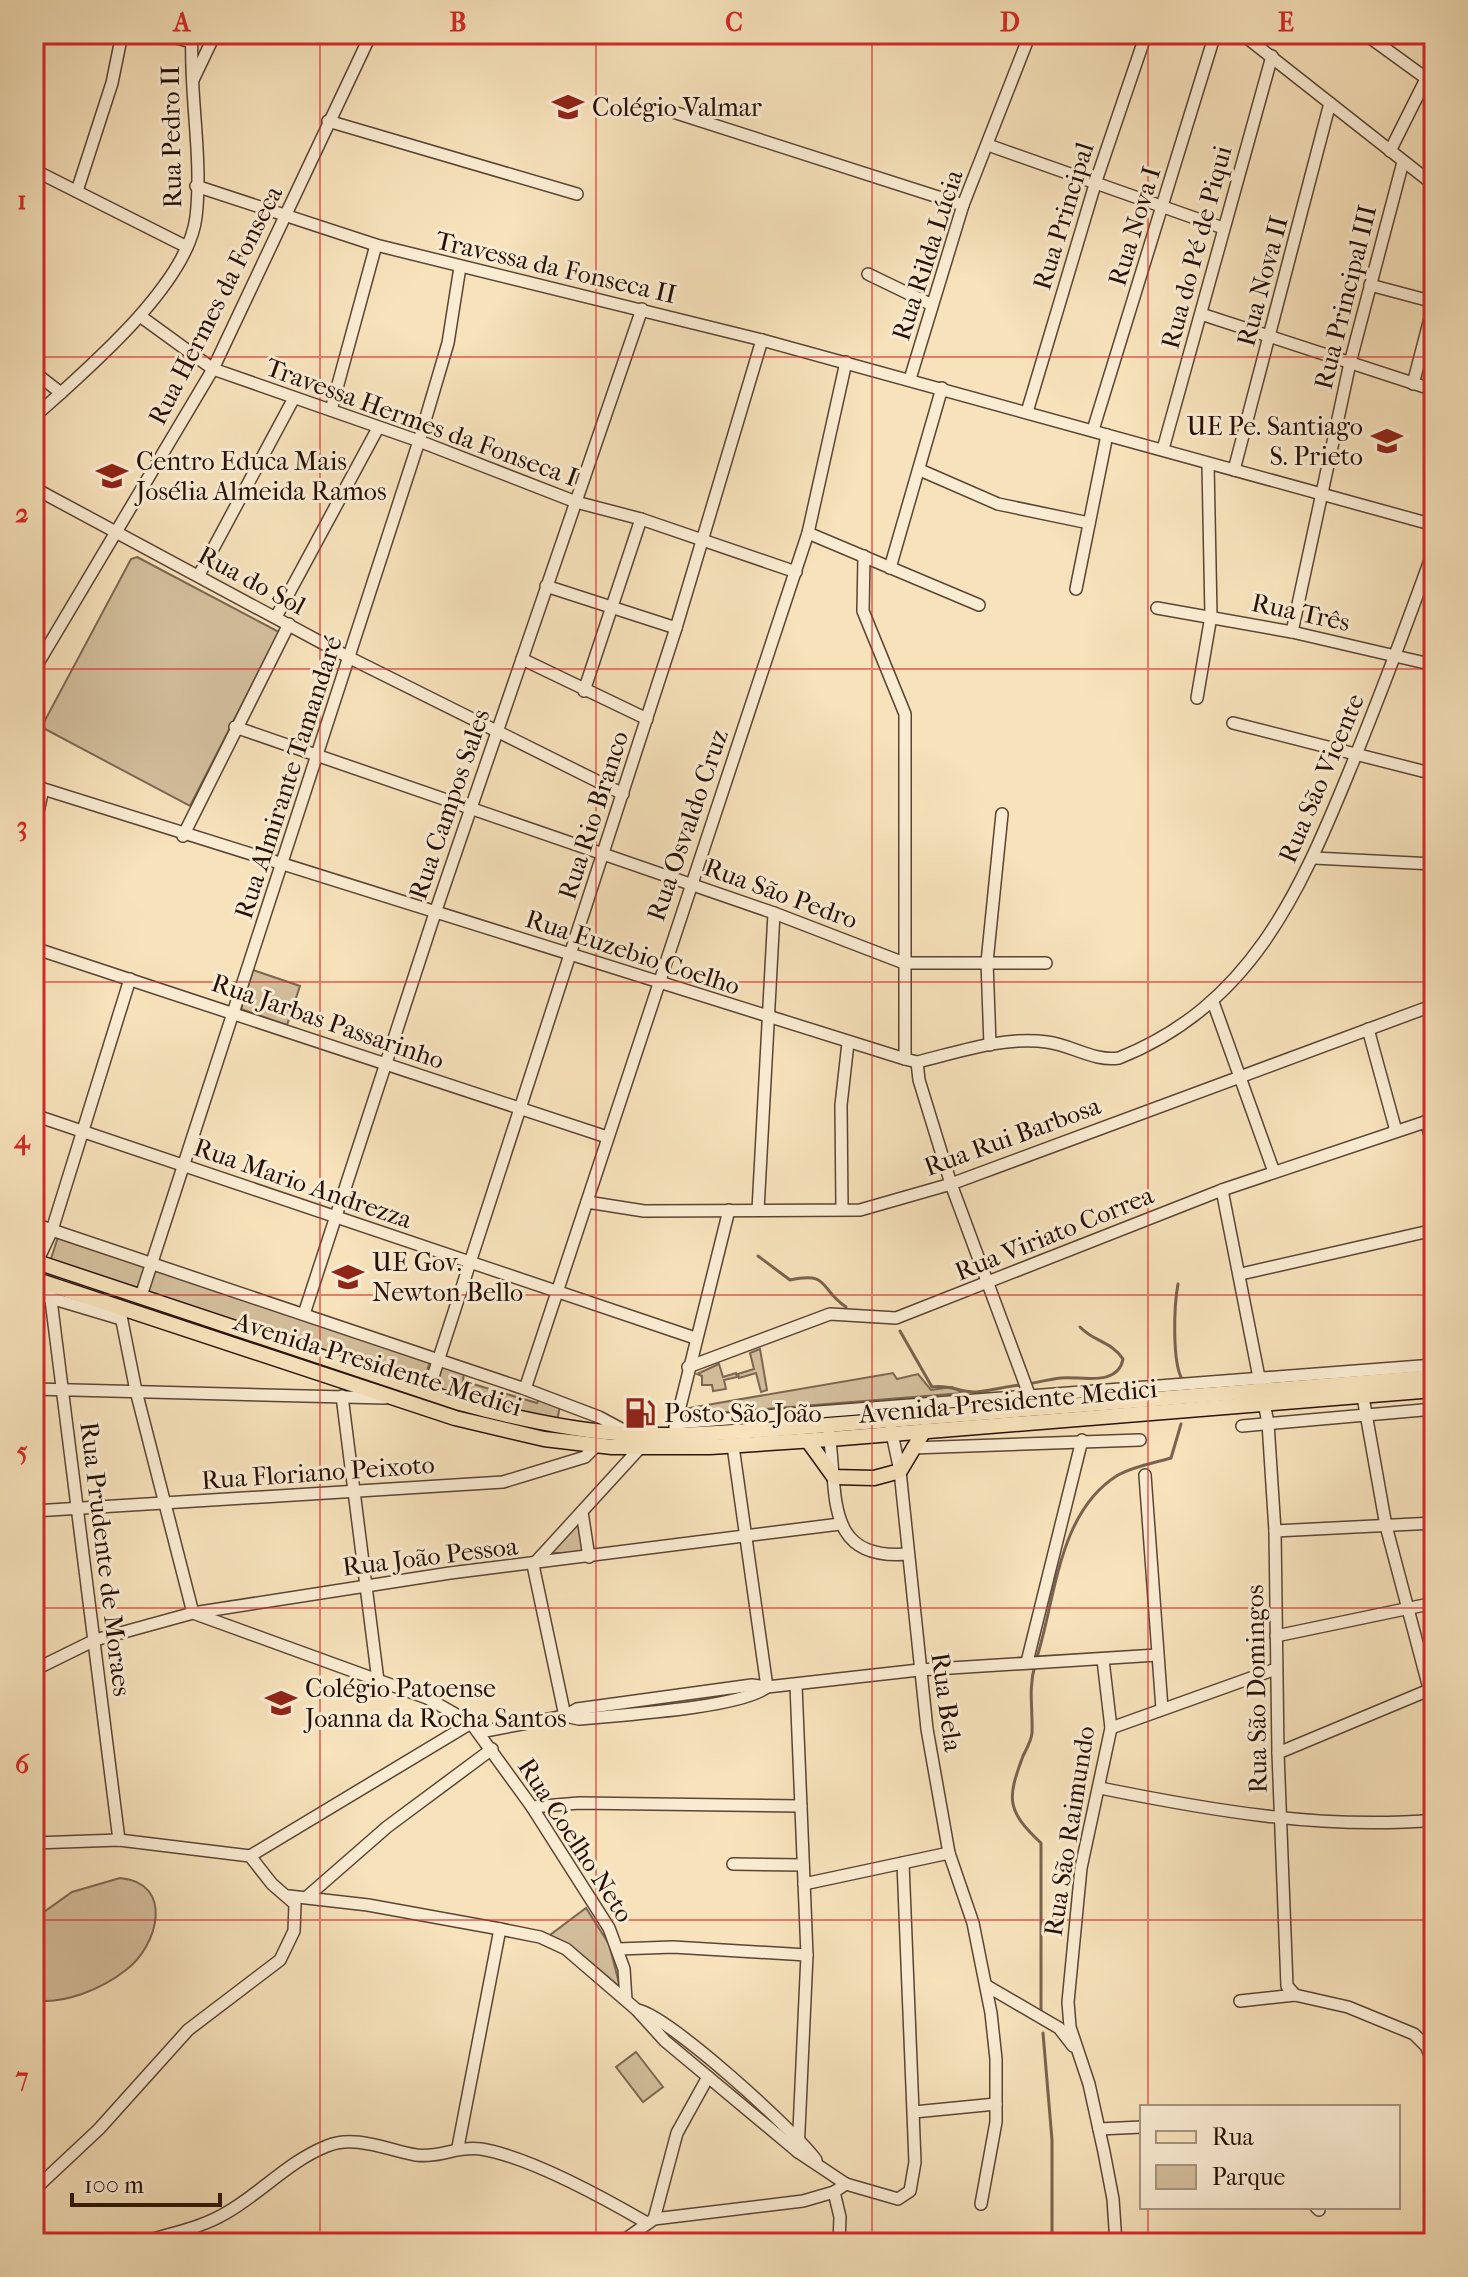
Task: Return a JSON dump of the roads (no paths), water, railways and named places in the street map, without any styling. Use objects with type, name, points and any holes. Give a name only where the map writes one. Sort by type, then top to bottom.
[{"type":"main road","name":"Avenida Presidente Medici","points":[[36,1261],[460,1403],[599,1439]]},
{"type":"main road","name":"Avenida Presidente Medici","points":[[34,1279],[50,1292],[455,1418],[544,1439],[636,1442],[675,1435],[829,1432],[1434,1377]]},
{"type":"main road","name":"Avenida Presidente Medici","points":[[891,1427],[924,1431],[1260,1392],[1363,1397],[1434,1390]]},
{"type":"main road","points":[[455,1418],[460,1403]]},
{"type":"main road","points":[[808,1441],[834,1477],[874,1478],[900,1471],[924,1431]]},
{"type":"main road","name":"Avenida Presidente Medici","points":[[675,1435],[733,1446],[808,1441],[829,1432]]},
{"type":"street","points":[[77,191],[112,83],[122,34]]},
{"type":"street","points":[[163,34],[191,38]]},
{"type":"street","points":[[192,83],[215,34]]},
{"type":"street","name":"Rua Hermes da Fonseca","points":[[34,670],[213,369],[371,34]]},
{"type":"street","name":"Rua Rilda Lúcia","points":[[910,379],[930,304],[963,205],[1030,34]]},
{"type":"street","name":"Rua Principal","points":[[1027,412],[1096,181],[1146,34]]},
{"type":"street","name":"Rua Nova I","points":[[1093,430],[1215,34]]},
{"type":"street","points":[[1242,34],[1434,185]]},
{"type":"street","points":[[1365,34],[1430,81],[1390,151]]},
{"type":"street","name":"Rua Pedro II","points":[[34,417],[140,316],[187,247],[195,221],[196,186],[191,38]]},
{"type":"street","name":"Rua do Pé de Piqui","points":[[1163,449],[1272,56]]},
{"type":"street","name":"Rua Nova II","points":[[1234,470],[1330,103]]},
{"type":"street","points":[[667,110],[963,205]]},
{"type":"street","points":[[328,121],[577,194]]},
{"type":"street","points":[[988,145],[1223,228]]},
{"type":"street","name":"Rua Principal III","points":[[1292,632],[1350,363],[1403,162]]},
{"type":"street","points":[[34,170],[187,247]]},
{"type":"street","name":"Travessa da Fonseca II","points":[[196,186],[376,245],[846,362],[1434,525]]},
{"type":"street","points":[[331,410],[376,245]]},
{"type":"street","name":"Rua Almirante Tamandaré","points":[[141,1296],[236,1013],[419,441],[448,343],[460,267]]},
{"type":"street","points":[[868,274],[930,304]]},
{"type":"street","points":[[1370,285],[1434,302],[1413,384]]},
{"type":"street","name":"Rua Campos Sales","points":[[304,1314],[435,913],[642,309]]},
{"type":"street","points":[[1201,314],[1434,390]]},
{"type":"street","name":"Travessa Hermes da Fonseca I","points":[[140,316],[213,369],[419,441],[576,502],[641,519],[796,572]]},
{"type":"street","name":"Rua Rio Branco","points":[[428,1392],[676,628],[762,340]]},
{"type":"street","name":"Rua Osvaldo Cruz","points":[[525,1389],[796,572],[808,533],[846,362]]},
{"type":"street","points":[[34,372],[61,393]]},
{"type":"street","points":[[890,568],[942,388]]},
{"type":"street","points":[[199,575],[294,398]]},
{"type":"street","points":[[276,617],[378,428]]},
{"type":"street","points":[[1076,589],[1107,435]]},
{"type":"street","points":[[1197,698],[1211,616],[1213,571],[1208,464]]},
{"type":"street","points":[[920,470],[998,504],[1089,523]]},
{"type":"street","name":"Rua do Sol","points":[[34,488],[350,658],[623,794]]},
{"type":"street","points":[[584,691],[641,519]]},
{"type":"street","points":[[808,533],[979,605]]},
{"type":"street","name":"Rua São Vicente","points":[[1213,1002],[1263,946],[1314,858],[1434,549]]},
{"type":"street","points":[[864,556],[863,611],[905,714],[905,1059]]},
{"type":"street","points":[[546,586],[676,628]]},
{"type":"street","name":"Rua Três","points":[[1157,608],[1292,632],[1434,665]]},
{"type":"street","points":[[183,836],[289,624]]},
{"type":"street","points":[[522,659],[647,719]]},
{"type":"street","points":[[1233,723],[1434,774]]},
{"type":"street","name":"Rua São Pedro","points":[[235,727],[774,913],[904,963],[1046,963]]},
{"type":"street","points":[[34,830],[38,788]]},
{"type":"street","name":"Rua Euzebio Coelho","points":[[38,788],[183,836],[572,955],[657,985],[917,1062],[990,1045],[1049,1042],[1108,1060],[1119,1058],[1213,1002]]},
{"type":"street","points":[[990,1045],[987,962],[1002,814]]},
{"type":"street","points":[[1314,858],[1434,864]]},
{"type":"street","points":[[758,1210],[774,913]]},
{"type":"street","name":"Rua Jarbas Passarinho","points":[[34,948],[607,1137]]},
{"type":"street","points":[[36,1261],[52,1230],[130,979]]},
{"type":"street","points":[[1213,1002],[1274,1172]]},
{"type":"street","name":"Rua Rui Barbosa","points":[[587,1202],[644,1211],[860,1210],[951,1184],[1434,1005]]},
{"type":"street","points":[[1368,1029],[1396,1131]]},
{"type":"street","points":[[842,1209],[841,1105],[848,1043]]},
{"type":"street","points":[[917,1062],[919,1080],[951,1184],[1030,1397]]},
{"type":"street","name":"Rua Mario Andrezza","points":[[34,1115],[695,1338]]},
{"type":"street","points":[[1430,1120],[1434,1149]]},
{"type":"street","name":"Rua Viriato Correa","points":[[688,1367],[830,1314],[896,1318],[1222,1190],[1430,1120]]},
{"type":"street","name":"Rua São Domingos","points":[[1222,1190],[1268,1423],[1275,1531],[1278,1753],[1287,1986],[1295,1995]]},
{"type":"street","points":[[729,1210],[688,1367],[675,1435],[1030,1397],[1260,1392],[1434,1365]]},
{"type":"street","name":"Avenida Presidente Medici","points":[[34,1224],[525,1389],[599,1417],[636,1442]]},
{"type":"street","points":[[1241,1274],[1434,1230]]},
{"type":"street","points":[[34,1293],[50,1292]]},
{"type":"street","name":"Rua Prudente de Moraes","points":[[50,1292],[119,1840]]},
{"type":"street","points":[[120,1312],[136,1391],[193,1613]]},
{"type":"street","points":[[34,1389],[395,1398]]},
{"type":"street","points":[[342,1396],[369,1586],[378,1681]]},
{"type":"street","points":[[1363,1397],[1386,1526],[1434,1707]]},
{"type":"street","points":[[1242,1426],[1434,1409]]},
{"type":"street","name":"Rua Bela","points":[[891,1427],[900,1471],[919,1670],[949,1853],[973,1923],[987,1986],[996,2104],[981,2204]]},
{"type":"street","points":[[829,1432],[840,1524],[850,1541],[875,1554],[908,1554]]},
{"type":"street","name":"Rua Floriano Peixoto","points":[[34,1511],[503,1482],[585,1457],[599,1439]]},
{"type":"street","points":[[1028,1662],[1082,1440]]},
{"type":"street","name":"Avenida Presidente Medici","points":[[912,1448],[1140,1440]]},
{"type":"street","points":[[565,1716],[533,1565],[582,1512],[636,1442]]},
{"type":"street","points":[[733,1446],[767,1687]]},
{"type":"street","points":[[1145,1475],[1162,1709]]},
{"type":"street","points":[[582,1512],[589,1557]]},
{"type":"street","points":[[1275,1531],[1434,1523]]},
{"type":"street","name":"Rua João Pessoa","points":[[34,1670],[95,1640],[193,1613],[369,1586],[840,1524]]},
{"type":"street","points":[[1276,1636],[1434,1603]]},
{"type":"street","name":"Rua Coelho Neto","points":[[193,1613],[427,1698],[476,1727],[532,1807],[618,1949],[628,1987],[626,2000]]},
{"type":"street","points":[[34,1843],[119,1840],[250,1856],[476,1727],[697,1705],[757,1695],[767,1687],[919,1670],[1157,1655]]},
{"type":"street","name":"Rua São Raimundo","points":[[1103,1660],[1111,1728],[1081,1868],[1069,1973],[1070,2027],[1081,2056],[1099,2129],[1113,2199],[1116,2243]]},
{"type":"street","points":[[1111,1728],[1276,1669]]},
{"type":"street","points":[[796,1685],[807,1955],[798,2152]]},
{"type":"street","points":[[1278,1753],[1429,1690]]},
{"type":"street","points":[[308,1896],[387,1827],[492,1749]]},
{"type":"street","points":[[1100,1788],[1221,1811],[1280,1818],[1364,1823],[1434,1820]]},
{"type":"street","points":[[532,1807],[579,1803],[801,1806]]},
{"type":"street","points":[[804,1884],[949,1853]]},
{"type":"street","points":[[34,2190],[99,2129],[188,2030],[280,1960],[296,1919],[295,1904],[272,1884],[250,1856]]},
{"type":"street","points":[[289,1896],[308,1896],[500,1929],[540,1937],[566,1949],[637,2010],[651,2028],[798,2152],[818,2162],[846,2184],[884,2198],[905,2196],[913,2182],[914,2112],[903,1863]]},
{"type":"street","points":[[733,1864],[803,1865]]},
{"type":"street","points":[[458,2147],[500,1929]]},
{"type":"street","points":[[618,1949],[673,1947],[807,1955]]},
{"type":"street","points":[[987,1986],[1059,2028],[1081,2056]]},
{"type":"street","points":[[1240,2001],[1295,1995],[1348,2007],[1414,2034],[1426,2046],[1434,2064]]},
{"type":"street","points":[[637,2010],[664,2024],[800,2138],[818,2162]]},
{"type":"street","points":[[651,2221],[677,2133],[708,2077]]},
{"type":"street","points":[[914,2112],[996,2104]]},
{"type":"street","points":[[1099,2129],[1140,2127]]},
{"type":"street","points":[[141,2243],[173,2239],[229,2212],[312,2153],[337,2142],[417,2155],[443,2154],[458,2147],[484,2150],[528,2165],[651,2221]]},
{"type":"street","points":[[620,2243],[651,2221],[762,2208],[834,2192],[846,2184]]},
{"type":"street","points":[[834,2192],[840,2217],[839,2243]]},
{"type":"waterway","points":[[758,1256],[790,1280],[818,1280],[846,1307]]},
{"type":"waterway","points":[[1178,1284],[1175,1347],[1182,1379]]},
{"type":"waterway","points":[[1029,1384],[1061,1378],[1106,1377],[1120,1368],[1123,1359],[1118,1353],[1080,1327]]},
{"type":"waterway","points":[[900,1331],[932,1387],[976,1392],[1021,1385]]},
{"type":"waterway","points":[[1037,1657],[1062,1557],[1083,1511],[1098,1491],[1118,1475],[1171,1458],[1181,1424]]},
{"type":"waterway","points":[[1035,1665],[1031,1691],[1032,1735],[1012,1794],[1021,1822],[1041,1843],[1041,2012]]},
{"type":"waterway","points":[[1043,2033],[1052,2140],[1052,2243]]},
{"type":"place","name":"Colégio Valmar","points":[[568,107]]},
{"type":"place","name":"UE Pe. Santiago S. Prieto","points":[[1387,441]]},
{"type":"place","name":"Centro Educa Mais Josélia Almeida Ramos","points":[[112,476]]},
{"type":"place","name":"UE Gov. Newton Bello","points":[[348,1277]]},
{"type":"place","name":"Posto São João","points":[[640,1413]]},
{"type":"place","name":"Colégio Patoense Joanna da Rocha Santos","points":[[281,1703]]}]
